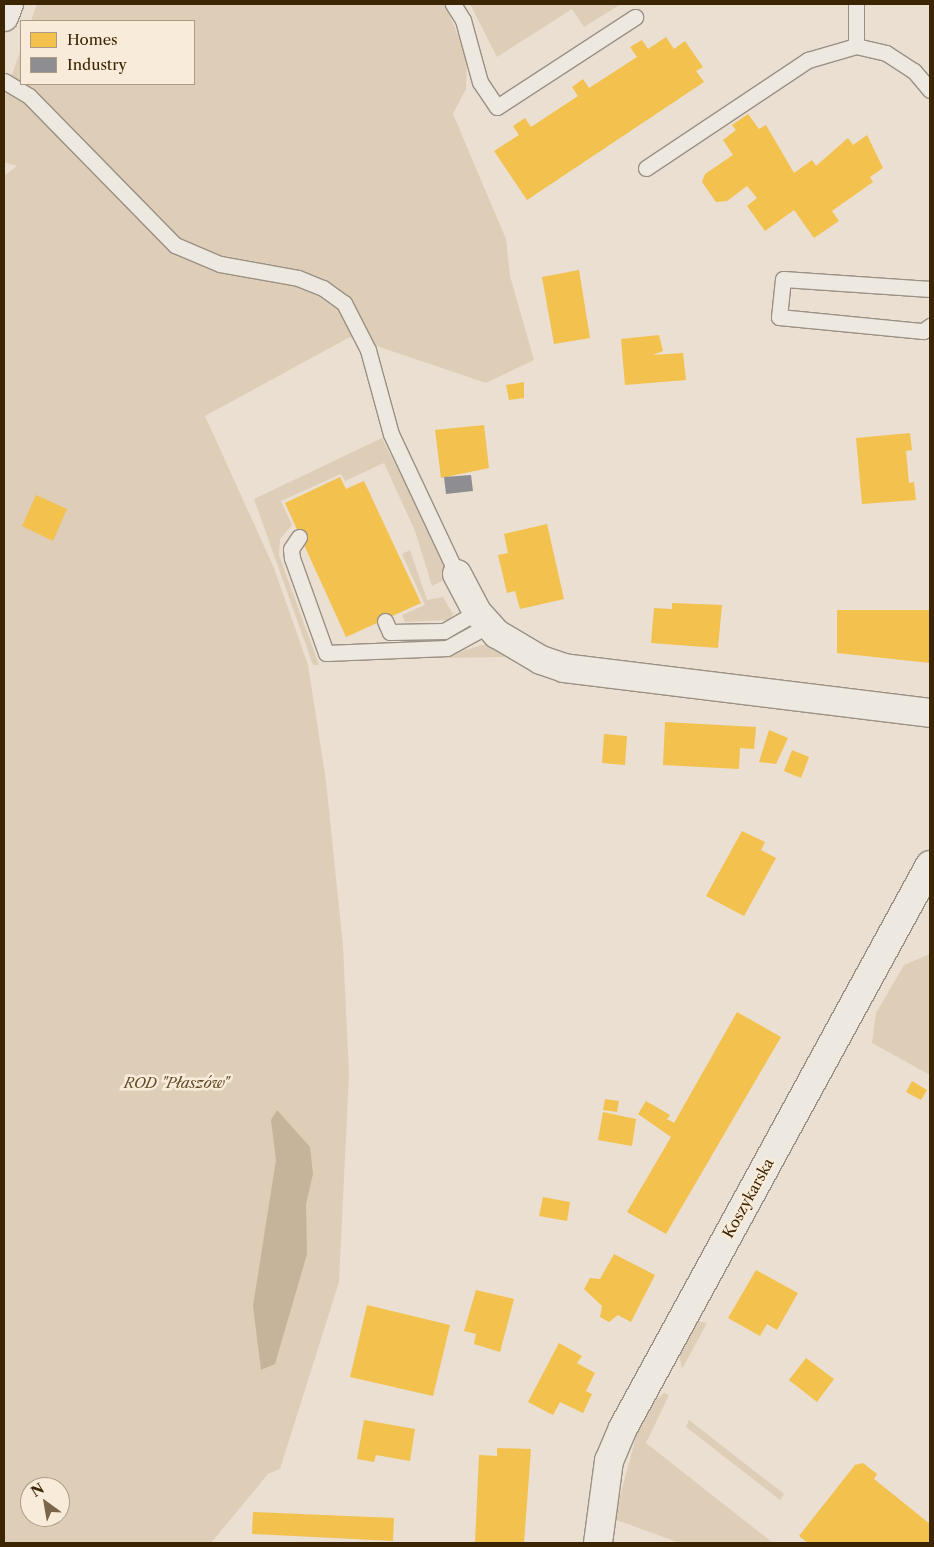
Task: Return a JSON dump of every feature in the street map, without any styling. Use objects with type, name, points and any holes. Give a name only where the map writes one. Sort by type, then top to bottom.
[{"type":"street","points":[[4,17],[8,4]]},
{"type":"street","points":[[457,574],[483,618],[518,648],[564,668],[930,713]]},
{"type":"street","name":"Koszykarska","points":[[598,1543],[609,1461],[623,1428],[930,864]]},
{"type":"lane","points":[[453,4],[463,20],[480,82],[497,107],[634,17]]},
{"type":"lane","points":[[856,4],[856,46]]},
{"type":"lane","points":[[646,168],[808,60],[856,46],[886,53],[914,71],[930,90]]},
{"type":"lane","points":[[4,81],[29,96],[175,245],[220,264],[298,278],[323,288],[344,303],[368,350],[391,434],[457,574]]},
{"type":"lane","points":[[930,289],[783,279],[779,317],[923,331],[930,326]]},
{"type":"lane","points":[[299,537],[291,549],[292,558],[326,653],[447,648],[483,618]]},
{"type":"lane","points":[[385,621],[390,632],[444,632],[483,618]]},
{"type":"green space","name":"ROD \"Płaszów\"","points":[[37,4],[445,4],[467,57],[466,89],[453,114],[506,239],[510,276],[534,360],[486,383],[350,337],[205,416],[274,568],[308,665],[326,781],[343,946],[349,1074],[339,1282],[280,1469],[268,1474],[211,1543],[4,1543],[4,176],[17,166],[4,162],[4,98],[20,52],[20,85],[195,85],[195,20],[31,20]]},
{"type":"green space","points":[[470,4],[621,4],[584,27],[572,9],[497,57]]},
{"type":"green space","points":[[382,438],[452,576],[432,586],[415,531],[384,463],[345,481],[341,474],[281,501],[292,525],[280,539],[279,555],[319,665],[313,665],[254,499]]},
{"type":"green space","points":[[410,550],[427,600],[443,597],[453,614],[449,620],[405,622],[402,615],[425,605],[402,554]]},
{"type":"green space","points":[[486,644],[519,664],[505,657],[438,658]]},
{"type":"green space","points":[[930,954],[930,1075],[872,1043],[876,1013],[904,965]]},
{"type":"green space","points":[[696,1321],[707,1323],[682,1369],[679,1354]]},
{"type":"green space","points":[[664,1393],[669,1395],[646,1443],[773,1543],[680,1543],[614,1519],[637,1433],[650,1405]]},
{"type":"green space","points":[[689,1420],[784,1494],[780,1500],[686,1427]]},
{"type":"shaded area","points":[[277,1110],[310,1147],[313,1174],[306,1204],[307,1254],[275,1364],[261,1370],[253,1306],[276,1160],[271,1120]]},
{"type":"building: Homes","points":[[666,37],[674,49],[685,41],[703,67],[696,71],[704,82],[527,200],[494,151],[519,135],[513,126],[525,118],[531,127],[578,96],[572,87],[583,79],[589,88],[637,57],[630,47],[642,40],[648,49]]},
{"type":"building: Homes","points":[[748,114],[759,129],[766,125],[794,173],[812,160],[816,166],[848,138],[853,145],[867,135],[883,168],[870,177],[873,182],[832,211],[839,221],[814,238],[794,210],[765,231],[747,206],[757,198],[747,186],[727,201],[716,202],[702,182],[705,174],[733,155],[723,140],[736,130],[732,125]]},
{"type":"building: Homes","points":[[579,270],[590,338],[554,344],[542,277]]},
{"type":"building: Homes","points":[[659,335],[663,351],[653,355],[683,353],[686,380],[625,385],[621,339]]},
{"type":"building: Homes","points":[[524,382],[524,398],[509,400],[506,385]]},
{"type":"building: Homes","points":[[484,425],[489,468],[441,478],[435,430]]},
{"type":"building: Homes","points":[[910,433],[912,450],[906,451],[909,483],[914,482],[916,500],[862,504],[856,438]]},
{"type":"building: Homes","points":[[340,477],[346,489],[364,481],[421,603],[346,637],[285,503]]},
{"type":"building: Homes","points":[[36,495],[67,509],[53,541],[22,526]]},
{"type":"building: Homes","points":[[547,524],[564,599],[520,609],[515,591],[507,593],[498,555],[508,553],[504,534]]},
{"type":"building: Homes","points":[[672,603],[722,605],[718,648],[651,643],[654,608],[672,609]]},
{"type":"building: Homes","points":[[837,610],[930,610],[930,663],[837,653]]},
{"type":"building: Homes","points":[[665,722],[756,727],[754,749],[740,748],[739,769],[663,765]]},
{"type":"building: Homes","points":[[769,730],[788,738],[776,764],[759,762]]},
{"type":"building: Homes","points":[[604,734],[627,736],[625,765],[602,763]]},
{"type":"building: Homes","points":[[792,750],[809,757],[801,778],[784,771]]},
{"type":"building: Homes","points":[[742,831],[765,842],[761,850],[776,858],[744,916],[706,896]]},
{"type":"building: Homes","points":[[737,1012],[781,1037],[666,1234],[627,1212],[671,1137],[638,1114],[646,1101],[670,1115],[667,1119],[674,1123]]},
{"type":"building: Homes","points":[[912,1081],[927,1090],[921,1100],[906,1092]]},
{"type":"building: Homes","points":[[605,1099],[619,1101],[617,1112],[603,1110]]},
{"type":"building: Homes","points":[[603,1112],[636,1119],[632,1146],[598,1140]]},
{"type":"building: Homes","points":[[543,1197],[570,1202],[567,1221],[539,1216]]},
{"type":"building: Homes","points":[[614,1254],[655,1275],[631,1322],[618,1315],[609,1322],[600,1317],[602,1306],[584,1289],[590,1278],[600,1279]]},
{"type":"building: Homes","points":[[756,1270],[798,1293],[777,1330],[767,1324],[760,1336],[728,1318]]},
{"type":"building: Homes","points":[[476,1290],[514,1299],[500,1352],[474,1344],[476,1334],[464,1331]]},
{"type":"building: Homes","points":[[367,1305],[450,1325],[433,1396],[350,1377]]},
{"type":"building: Homes","points":[[559,1343],[582,1356],[577,1363],[595,1373],[586,1391],[592,1394],[583,1413],[560,1402],[553,1415],[528,1402]]},
{"type":"building: Homes","points":[[806,1358],[834,1379],[817,1402],[789,1380]]},
{"type":"building: Homes","points":[[364,1420],[415,1429],[410,1461],[376,1455],[374,1462],[357,1459]]},
{"type":"building: Homes","points":[[497,1448],[531,1449],[524,1543],[475,1543],[479,1455],[497,1456]]},
{"type":"building: Homes","points":[[863,1463],[877,1474],[874,1479],[930,1524],[930,1543],[808,1543],[799,1536],[855,1465]]},
{"type":"building: Homes","points":[[253,1512],[394,1518],[393,1541],[252,1534]]},
{"type":"building: Industry","points":[[471,475],[473,491],[446,494],[444,477]]}]
